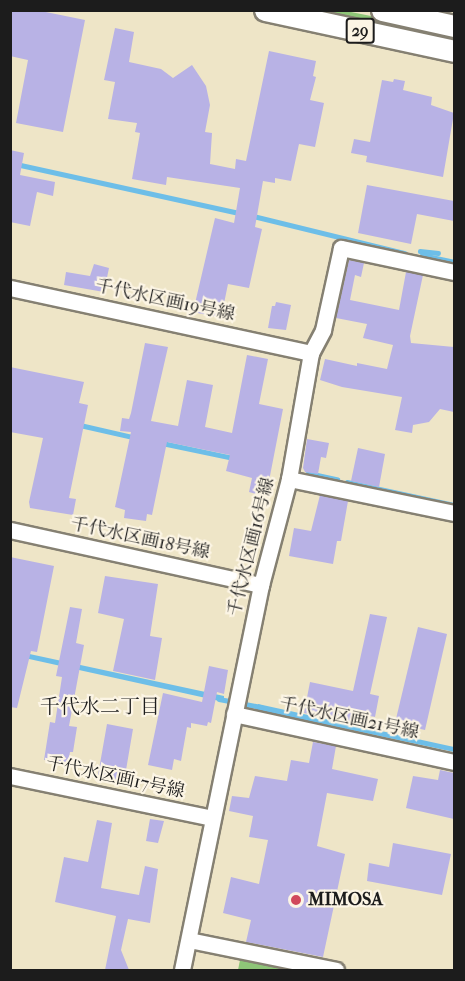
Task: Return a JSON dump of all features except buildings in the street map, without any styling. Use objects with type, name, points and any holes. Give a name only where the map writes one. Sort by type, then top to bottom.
[{"type":"highway","name":"29","points":[[265,10],[454,51]]},
{"type":"highway","name":"29","points":[[382,10],[454,26]]},
{"type":"street","name":"千代水区画16号線","points":[[182,970],[261,585],[289,479],[310,353],[323,330],[341,248],[454,272]]},
{"type":"street","name":"千代水区画19号線","points":[[10,288],[310,353]]},
{"type":"street","points":[[289,479],[454,513]]},
{"type":"street","name":"千代水区画18号線","points":[[10,530],[261,585]]},
{"type":"street","name":"千代水区画21号線","points":[[234,714],[454,762]]},
{"type":"street","name":"千代水区画17号線","points":[[10,776],[212,818]]},
{"type":"street","points":[[189,940],[336,970]]},
{"type":"green space","points":[[305,11],[346,11],[441,30],[454,35],[454,43]]},
{"type":"green space","points":[[241,955],[310,970],[238,970]]},
{"type":"water","points":[[11,650],[224,696],[224,702],[11,655]]},
{"type":"water","points":[[258,704],[454,747],[454,752],[257,710]]},
{"type":"waterway","points":[[16,164],[239,213]]},
{"type":"waterway","points":[[253,216],[405,253]]},
{"type":"waterway","points":[[420,251],[438,253]]},
{"type":"waterway","points":[[422,255],[454,262]]},
{"type":"waterway","points":[[80,425],[133,437]]},
{"type":"waterway","points":[[162,443],[233,458]]},
{"type":"waterway","points":[[308,473],[337,479]]},
{"type":"waterway","points":[[347,482],[454,505]]},
{"type":"waterway","points":[[219,699],[261,707]]},
{"type":"place","name":"MIMOSA","points":[[296,900]]},
{"type":"district","name":"千代水二丁目","points":[[100,706]]}]
